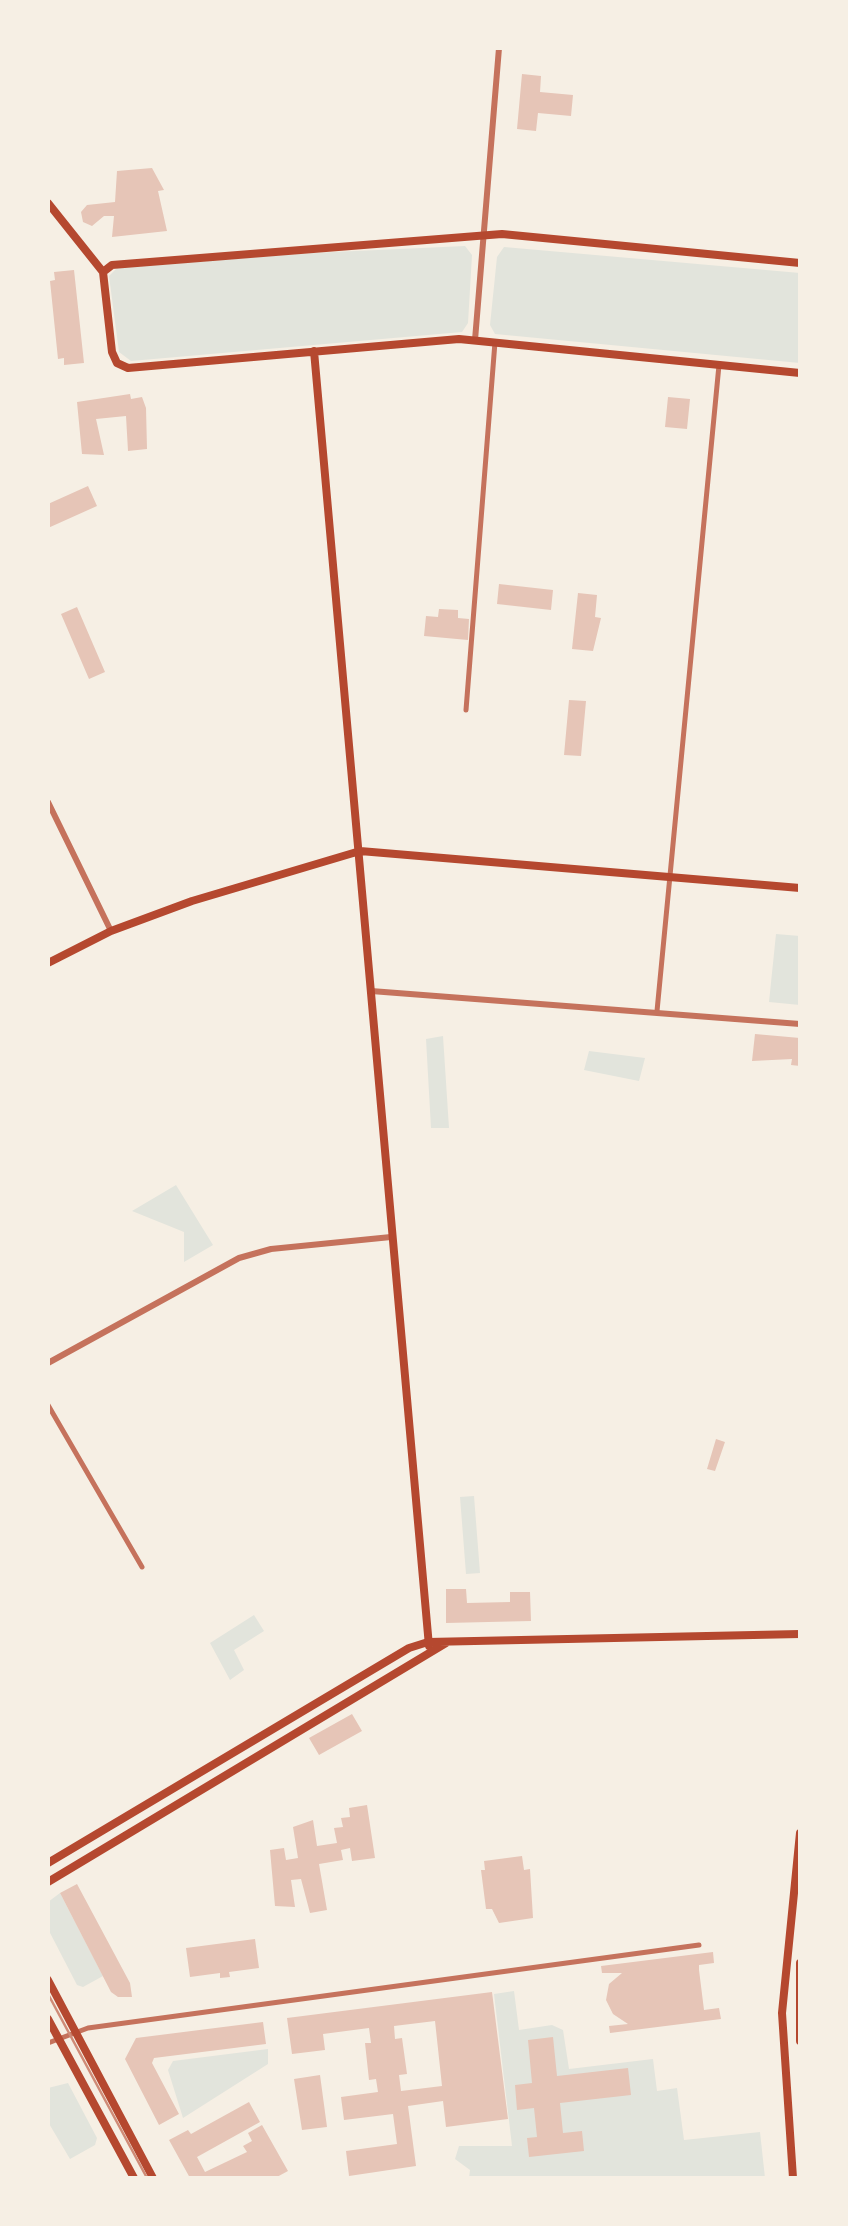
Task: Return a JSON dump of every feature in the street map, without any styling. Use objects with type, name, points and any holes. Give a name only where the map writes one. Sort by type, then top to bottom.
[{"type":"main road","points":[[48,203],[104,272],[112,352],[121,366],[474,340],[800,373]]},
{"type":"main road","points":[[104,272],[112,265],[146,262],[535,236],[800,263]]},
{"type":"main road","points":[[314,351],[429,1656]]},
{"type":"main road","points":[[48,963],[110,930],[360,850],[800,888]]},
{"type":"main road","points":[[48,1863],[344,1684],[428,1642],[800,1634]]},
{"type":"main road","points":[[48,1882],[446,1643]]},
{"type":"main road","points":[[794,2178],[782,2013],[800,1833]]},
{"type":"main road","points":[[800,1964],[800,2041]]},
{"type":"main road","points":[[48,1980],[153,2178]]},
{"type":"main road","points":[[48,2019],[134,2178]]},
{"type":"street","points":[[474,340],[499,48]]},
{"type":"street","points":[[466,710],[495,342]]},
{"type":"street","points":[[658,1011],[719,365]]},
{"type":"street","points":[[48,802],[110,930]]},
{"type":"street","points":[[371,990],[800,1024]]},
{"type":"street","points":[[48,1363],[239,1258],[271,1248],[391,1236]]},
{"type":"street","points":[[48,1405],[142,1567]]},
{"type":"street","points":[[48,2044],[74,2031],[699,1945]]},
{"type":"street","points":[[789,2115],[800,2114]]},
{"type":"shaded area","points":[[465,246],[472,255],[468,323],[462,332],[131,361],[119,352],[109,276],[117,268]]},
{"type":"shaded area","points":[[504,247],[800,273],[800,363],[495,334],[490,325],[497,257]]},
{"type":"shaded area","points":[[776,934],[800,936],[800,1005],[769,1002]]},
{"type":"shaded area","points":[[443,1036],[449,1128],[431,1128],[426,1039]]},
{"type":"shaded area","points":[[589,1051],[645,1058],[639,1081],[584,1070]]},
{"type":"shaded area","points":[[176,1185],[213,1245],[184,1262],[184,1232],[132,1211]]},
{"type":"shaded area","points":[[474,1496],[480,1573],[466,1574],[460,1497]]},
{"type":"shaded area","points":[[254,1615],[264,1631],[234,1650],[244,1670],[230,1680],[210,1643]]},
{"type":"shaded area","points":[[60,1893],[103,1976],[83,1987],[77,1985],[48,1929],[48,1902]]},
{"type":"shaded area","points":[[514,1991],[519,2030],[552,2025],[563,2030],[569,2069],[653,2059],[657,2091],[677,2088],[684,2140],[760,2132],[765,2178],[469,2178],[470,2170],[455,2159],[459,2146],[512,2146],[494,1994]]},
{"type":"shaded area","points":[[268,2049],[268,2064],[183,2118],[168,2070],[173,2061]]},
{"type":"shaded area","points":[[68,2083],[97,2138],[95,2145],[70,2159],[48,2122],[48,2088]]},
{"type":"building","points":[[522,74],[541,76],[540,92],[573,95],[571,116],[538,113],[536,131],[517,129]]},
{"type":"building","points":[[152,168],[164,190],[158,191],[167,231],[112,237],[114,216],[104,216],[92,226],[83,222],[81,212],[87,205],[115,202],[117,171]]},
{"type":"building","points":[[74,270],[84,363],[64,365],[64,358],[58,359],[50,281],[55,280],[54,272]]},
{"type":"building","points":[[130,394],[131,399],[142,397],[146,408],[147,449],[128,451],[126,416],[96,419],[104,455],[82,454],[77,402]]},
{"type":"building","points":[[668,397],[690,399],[687,429],[665,427]]},
{"type":"building","points":[[88,486],[97,506],[48,528],[48,504]]},
{"type":"building","points":[[499,584],[553,590],[551,610],[497,604]]},
{"type":"building","points":[[578,593],[597,595],[595,617],[601,618],[593,651],[572,649]]},
{"type":"building","points":[[77,607],[105,672],[89,679],[61,614]]},
{"type":"building","points":[[439,609],[458,610],[458,618],[469,619],[468,640],[424,636],[426,616],[438,617]]},
{"type":"building","points":[[569,700],[586,701],[581,756],[564,755]]},
{"type":"building","points":[[755,1034],[800,1038],[800,1066],[791,1065],[792,1059],[752,1061]]},
{"type":"building","points":[[716,1439],[725,1442],[715,1471],[707,1469]]},
{"type":"building","points":[[446,1589],[466,1589],[467,1603],[510,1602],[510,1592],[530,1592],[531,1621],[446,1623]]},
{"type":"building","points":[[352,1714],[362,1731],[319,1755],[309,1738]]},
{"type":"building","points":[[367,1805],[375,1858],[352,1861],[350,1848],[341,1850],[343,1860],[319,1864],[327,1910],[310,1913],[301,1879],[291,1880],[295,1907],[275,1906],[270,1850],[284,1848],[286,1860],[298,1858],[293,1827],[313,1820],[317,1846],[337,1843],[334,1828],[343,1827],[341,1818],[350,1817],[349,1808]]},
{"type":"building","points":[[522,1856],[524,1870],[530,1869],[533,1918],[499,1923],[492,1909],[486,1909],[481,1870],[485,1870],[484,1861]]},
{"type":"building","points":[[77,1884],[130,1983],[132,1997],[118,1997],[111,1992],[60,1893]]},
{"type":"building","points":[[255,1939],[259,1968],[229,1972],[230,1977],[220,1978],[220,1973],[190,1977],[186,1948]]},
{"type":"building","points":[[713,1952],[714,1963],[699,1965],[699,1970],[704,2010],[719,2008],[721,2019],[610,2033],[609,2026],[628,2024],[613,2014],[606,2000],[609,1984],[622,1973],[602,1973],[601,1966]]},
{"type":"building","points":[[492,1992],[508,2119],[446,2127],[443,2101],[408,2106],[416,2166],[349,2176],[346,2151],[397,2144],[393,2114],[344,2120],[341,2097],[378,2092],[376,2079],[369,2080],[365,2043],[371,2043],[369,2028],[323,2034],[325,2050],[292,2054],[287,2018]],"holes":[[[435,2021],[442,2086],[401,2091],[399,2075],[407,2074],[402,2038],[395,2039],[394,2026]]]},
{"type":"building","points":[[263,2022],[266,2044],[154,2058],[152,2063],[179,2114],[159,2125],[125,2059],[136,2038]]},
{"type":"building","points":[[553,2037],[557,2076],[628,2068],[631,2095],[560,2103],[563,2133],[582,2131],[584,2151],[529,2157],[527,2138],[537,2137],[534,2108],[517,2110],[515,2085],[532,2083],[528,2040]]},
{"type":"building","points":[[320,2075],[327,2127],[302,2130],[294,2079]]},
{"type":"building","points":[[249,2102],[260,2122],[197,2157],[205,2172],[247,2152],[243,2146],[252,2141],[248,2133],[262,2125],[288,2171],[275,2178],[190,2178],[169,2140],[188,2130],[191,2134]]},
{"type":"tram line","points":[[48,1994],[147,2178]]}]
